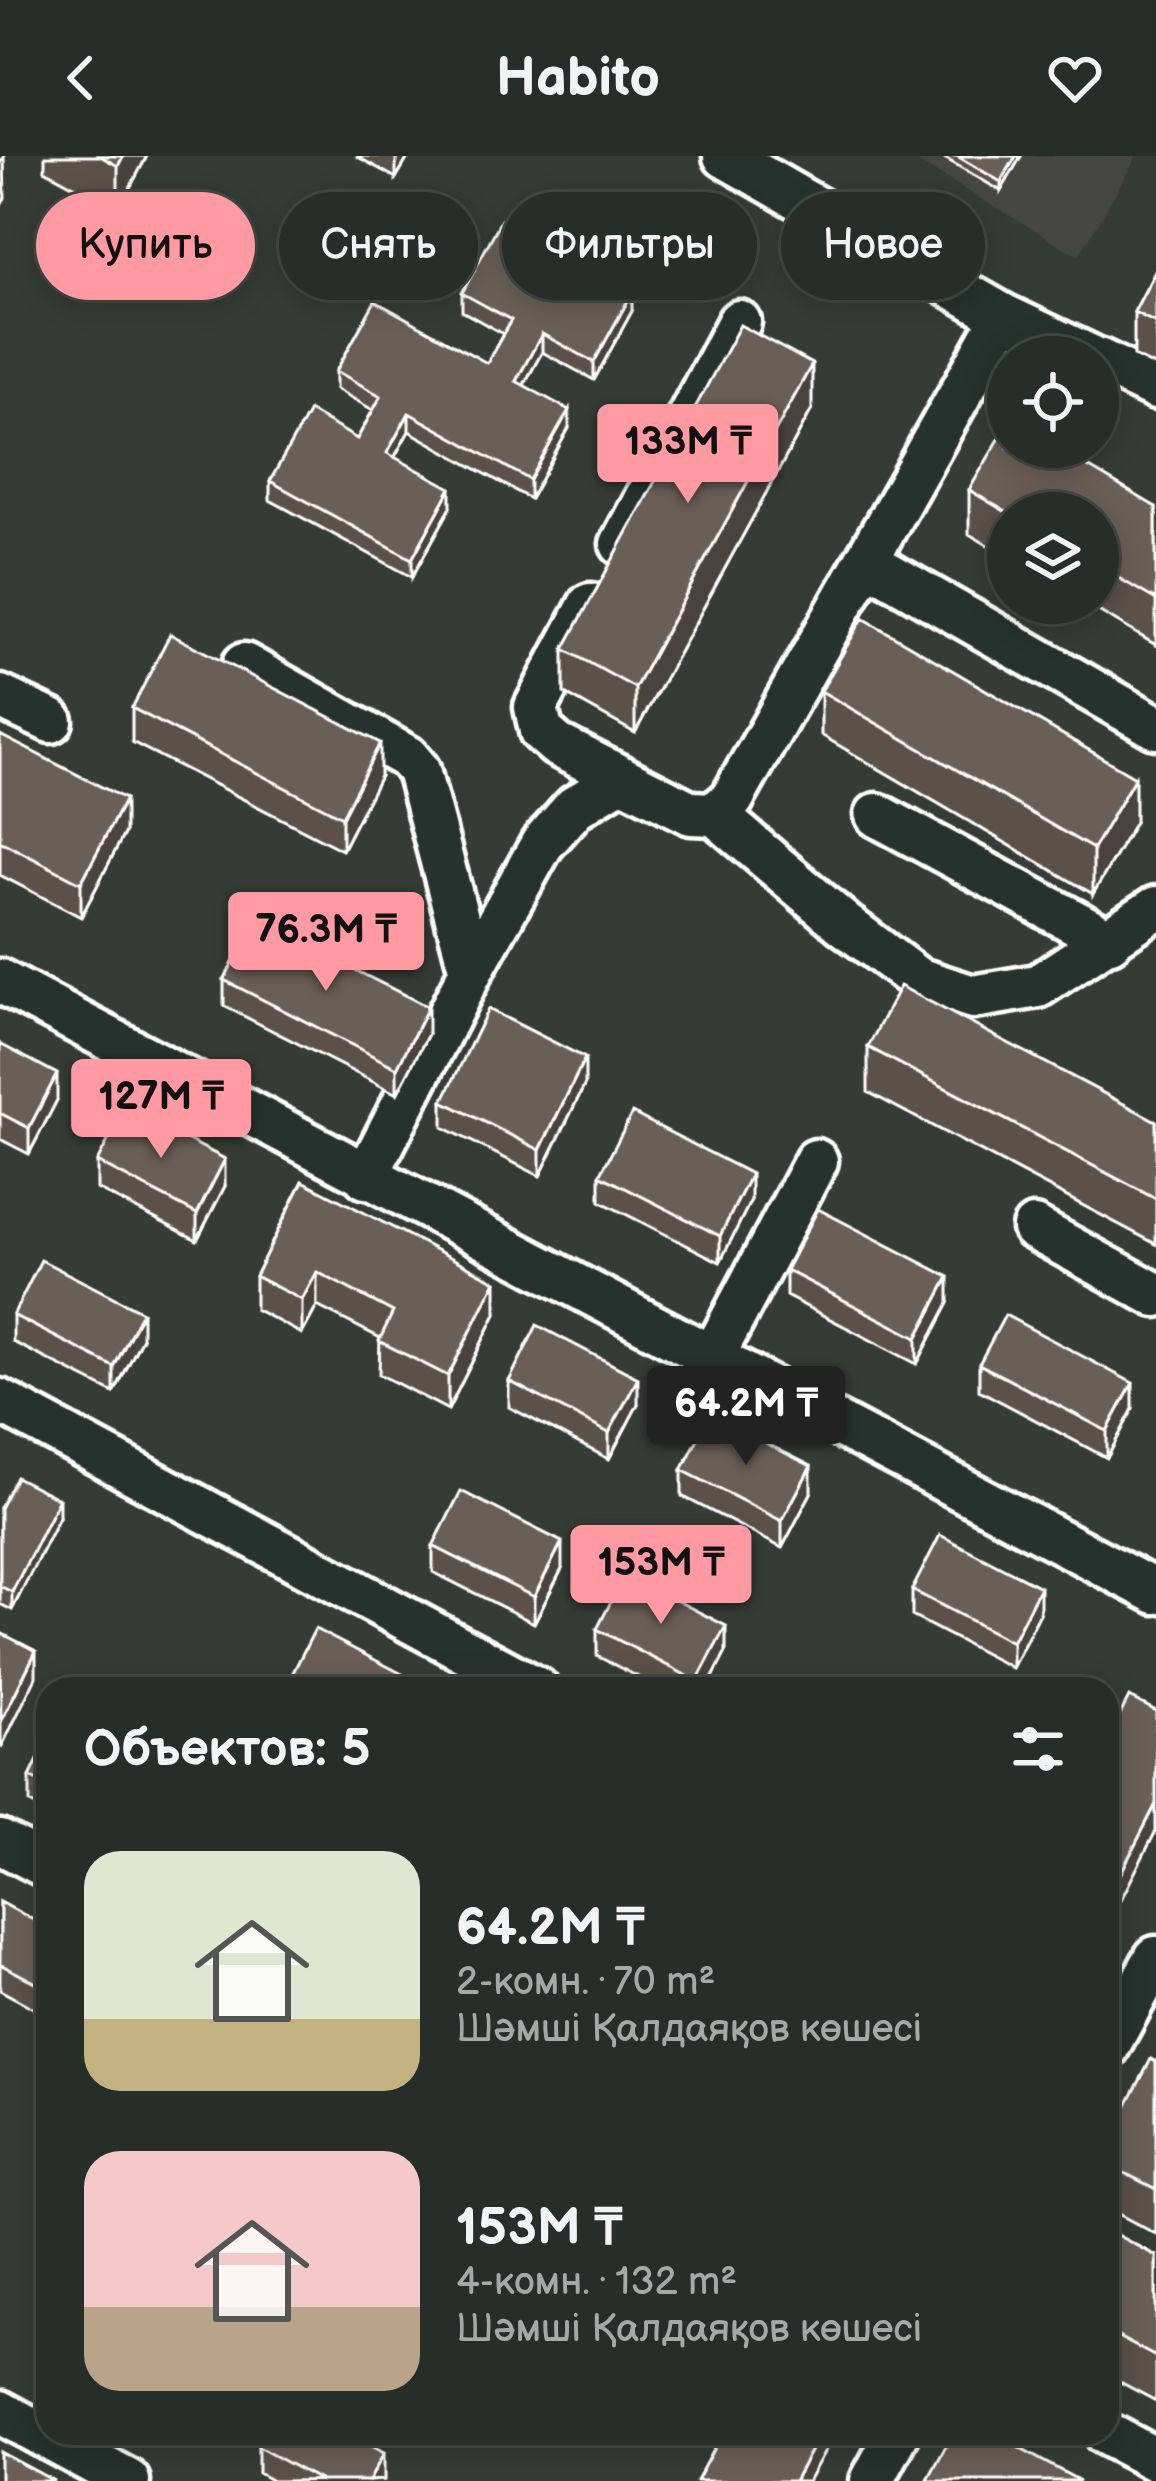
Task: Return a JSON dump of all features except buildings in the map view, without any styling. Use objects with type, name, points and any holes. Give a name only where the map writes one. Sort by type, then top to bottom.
[{"type":"street","points":[[725,156],[1046,336]]},
{"type":"street","points":[[715,814],[732,799],[1004,316]]},
{"type":"street","points":[[739,322],[536,707],[541,730],[557,745],[691,813],[715,814],[917,979],[973,997],[1038,986],[1156,908]]},
{"type":"street","points":[[1119,371],[1156,388]]},
{"type":"street","points":[[866,561],[1156,727]]},
{"type":"street","points":[[244,665],[406,757],[418,770],[471,971]]},
{"type":"street","points":[[0,697],[51,721]]},
{"type":"street","points":[[366,1177],[542,844],[575,807],[622,778]]},
{"type":"street","points":[[877,814],[1110,941]]},
{"type":"street","points":[[0,981],[712,1358],[1153,1582]]},
{"type":"street","points":[[712,1358],[816,1161]]},
{"type":"street","points":[[1034,1228],[1156,1295]]},
{"type":"street","points":[[0,1401],[515,1677]]},
{"type":"street","points":[[0,1842],[36,1861]]},
{"type":"street","points":[[1119,2000],[1156,1958]]},
{"type":"street","points":[[0,2412],[36,2431]]},
{"type":"street","points":[[1119,2440],[1156,2460]]},
{"type":"street","points":[[61,2445],[128,2481]]},
{"type":"street","points":[[872,2481],[892,2445]]},
{"type":"shaded area","points":[[907,156],[1137,156],[1079,256],[985,201],[985,192],[969,192]]}]
